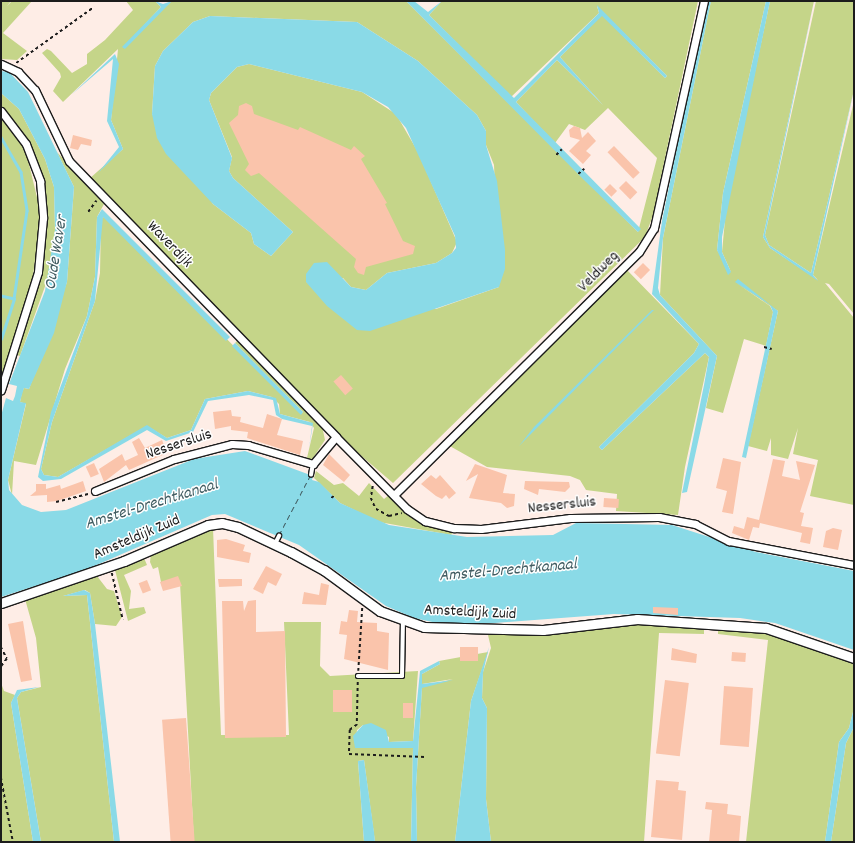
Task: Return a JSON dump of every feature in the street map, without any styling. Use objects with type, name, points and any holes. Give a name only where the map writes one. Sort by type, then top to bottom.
[{"type":"street","name":"Veldweg","points":[[394,495],[639,252],[654,228],[704,1]]},
{"type":"street","name":"Waverdijk","points":[[1,64],[11,67],[40,97],[65,156],[336,437]]},
{"type":"street","points":[[1,111],[26,144],[40,181],[44,218],[41,250],[27,313],[1,390]]},
{"type":"street","name":"Nessersluis","points":[[336,437],[407,509],[425,521],[454,528],[481,529],[570,518],[659,517],[695,524],[729,541],[854,564]]},
{"type":"street","points":[[314,464],[336,437]]},
{"type":"street","name":"Nessersluis","points":[[95,491],[192,452],[232,444],[248,445],[314,464]]},
{"type":"street","name":"Amsteldijk Zuid","points":[[1,603],[110,567],[216,523],[238,527],[277,540],[324,570],[363,599],[403,621],[428,628],[487,631],[543,630],[637,619],[766,628],[854,658]]},
{"type":"lane","points":[[310,475],[314,464]]},
{"type":"lane","points":[[358,676],[402,676],[403,621]]},
{"type":"path","points":[[11,67],[94,7]]},
{"type":"path","points":[[556,154],[562,149]]},
{"type":"path","points":[[578,174],[584,169]]},
{"type":"path","points":[[88,212],[102,196]]},
{"type":"path","points":[[764,347],[772,349]]},
{"type":"path","points":[[373,488],[372,502],[380,512],[393,516],[407,509]]},
{"type":"path","points":[[56,502],[95,491]]},
{"type":"path","points":[[333,499],[335,495]]},
{"type":"path","points":[[110,567],[124,620]]},
{"type":"path","points":[[363,599],[358,676],[357,725],[350,730],[349,754],[425,757]]},
{"type":"path","points":[[1,647],[7,658],[1,667]]},
{"type":"path","points":[[1,777],[13,842]]},
{"type":"path","points":[[371,842],[376,842]]},
{"type":"green space","points":[[1,1],[11,1],[7,6],[12,1],[32,1],[3,33],[27,51],[17,60],[1,59]]},
{"type":"green space","points":[[126,1],[155,1],[161,7],[143,26],[172,1],[406,1],[638,232],[657,158],[608,108],[585,130],[569,124],[555,143],[516,102],[557,60],[603,105],[560,57],[602,15],[665,78],[667,76],[597,6],[599,13],[511,97],[429,15],[442,1],[698,1],[653,215],[645,237],[393,483],[337,435],[89,179],[123,149],[111,120],[118,49],[63,102],[53,91],[61,77],[60,73],[42,53],[47,49],[51,51],[72,73],[87,64],[87,54],[105,40],[133,10]],"holes":[[[210,16],[357,22],[418,61],[477,115],[486,131],[486,145],[494,165],[499,287],[436,309],[306,282],[343,278],[351,287],[366,290],[387,273],[436,263],[452,253],[457,242],[418,152],[396,114],[362,92],[249,64],[237,67],[211,93],[209,100],[232,157],[229,171],[233,178],[293,232],[271,256],[254,244],[251,233],[213,204],[152,114],[155,66],[163,51],[193,22]]]},
{"type":"green space","points":[[711,1],[766,1],[723,193],[717,250],[731,272],[722,252],[726,209],[770,1],[814,1],[763,237],[770,248],[818,280],[813,275],[854,101],[854,314],[829,284],[825,283],[854,318],[854,505],[810,496],[818,460],[793,454],[798,428],[788,459],[771,455],[771,438],[767,451],[748,446],[778,311],[735,282],[770,306],[773,312],[766,346],[744,339],[723,413],[706,408],[717,356],[660,295],[663,238]]},
{"type":"green space","points":[[816,1],[854,1],[854,90],[811,273],[769,245],[765,235]]},
{"type":"green space","points":[[1,93],[19,109],[45,159],[54,187],[55,230],[48,278],[20,356],[17,355],[41,276],[45,204],[29,144],[1,105]]},
{"type":"green space","points":[[1,118],[21,143],[28,160],[41,214],[33,276],[1,379]]},
{"type":"green space","points":[[57,152],[104,204],[97,217],[95,277],[87,316],[65,369],[36,465],[14,461],[12,495],[8,480],[26,404],[20,402],[22,392],[24,388],[29,389],[67,282],[74,187]]},
{"type":"green space","points":[[105,216],[301,414],[303,412],[235,343],[237,341],[322,426],[325,440],[313,458],[306,462],[314,428],[310,422],[280,414],[279,404],[272,397],[248,391],[205,399],[191,430],[167,438],[147,426],[58,477],[44,475],[41,469],[52,422],[95,301],[100,273],[101,219]]},
{"type":"green space","points":[[627,270],[699,344],[694,353],[599,447],[602,450],[705,353],[709,357],[685,467],[678,515],[616,511],[617,494],[586,490],[580,480],[570,476],[487,467],[448,445]]},
{"type":"green space","points":[[316,471],[334,485],[343,483],[359,496],[369,483],[384,499],[389,495],[409,514],[455,530],[451,535],[379,522],[340,503],[314,478]]},
{"type":"green space","points":[[213,528],[221,735],[289,735],[284,622],[321,622],[320,666],[330,676],[418,671],[413,741],[389,742],[389,737],[363,725],[357,730],[355,748],[413,748],[411,842],[375,842],[364,760],[358,761],[364,842],[194,842],[180,583],[161,582],[158,567],[153,569],[150,562],[151,554]]},
{"type":"green space","points":[[144,558],[147,565],[124,575],[131,591],[129,609],[144,607],[146,613],[128,621],[115,570]]},
{"type":"green space","points":[[97,576],[107,589],[114,591],[122,617],[116,626],[95,624],[90,593],[85,590],[63,596],[87,595],[114,842],[41,842],[17,698],[21,692],[41,687],[36,638],[25,599]]},
{"type":"green space","points":[[624,624],[704,628],[704,634],[659,633],[644,842],[491,842],[486,799],[487,708],[482,698],[483,672],[491,648],[488,635],[556,634]]},
{"type":"green space","points":[[718,629],[770,634],[854,662],[854,708],[849,728],[839,742],[825,842],[746,842],[768,640],[718,634]]},
{"type":"green space","points":[[488,652],[471,701],[455,842],[417,842],[416,787],[422,687],[453,679],[422,684],[422,674],[440,664],[439,661]]},
{"type":"green space","points":[[1,683],[4,691],[15,695],[11,703],[33,842],[1,842]]},
{"type":"green space","points":[[854,727],[854,842],[831,842],[846,743]]},
{"type":"water","points":[[155,1],[163,4],[172,1],[125,49],[122,47],[161,7]]},
{"type":"water","points":[[406,1],[414,1],[428,12],[442,1],[429,15],[514,98],[599,13],[597,5],[667,76],[665,78],[602,16],[560,57],[603,105],[557,60],[516,102],[641,229],[638,232],[585,181]]},
{"type":"water","points":[[707,1],[711,1],[663,238],[658,288],[660,295],[717,356],[687,492],[682,493],[709,357],[705,353],[602,450],[599,447],[694,353],[699,344],[652,294],[662,221]]},
{"type":"water","points":[[766,1],[770,1],[722,237],[722,252],[731,272],[728,275],[717,250],[723,193]]},
{"type":"water","points":[[814,1],[765,235],[769,245],[811,273],[854,90],[813,275],[818,281],[770,248],[763,237]]},
{"type":"water","points":[[210,16],[357,22],[418,61],[477,115],[486,131],[486,145],[497,181],[505,250],[505,269],[499,287],[370,331],[357,330],[327,306],[306,282],[306,274],[314,263],[327,262],[351,287],[366,290],[387,273],[436,263],[452,253],[456,248],[455,236],[406,128],[388,107],[362,92],[249,64],[237,67],[211,93],[209,100],[232,158],[229,171],[233,178],[293,232],[271,256],[254,244],[251,233],[213,204],[166,154],[157,138],[152,114],[155,66],[163,51],[193,22]]},
{"type":"water","points":[[115,54],[119,64],[111,120],[123,149],[98,173],[119,147],[107,121],[113,59],[71,95]]},
{"type":"water","points":[[1,71],[9,72],[28,92],[74,187],[67,282],[54,333],[29,389],[24,388],[20,402],[26,403],[8,480],[9,490],[22,505],[41,512],[66,510],[194,459],[245,451],[313,476],[312,480],[319,482],[340,503],[389,525],[467,537],[553,535],[576,523],[672,525],[756,552],[854,571],[854,650],[775,623],[740,618],[614,614],[495,623],[437,623],[414,618],[386,606],[299,545],[225,514],[212,515],[85,570],[1,597],[1,416],[6,398],[13,401],[15,396],[17,386],[9,384],[45,291],[55,230],[54,187],[45,159],[19,109],[1,93]]},
{"type":"water","points":[[102,209],[230,337],[226,341],[103,217],[95,301],[52,422],[41,469],[44,475],[58,477],[147,425],[167,438],[191,430],[205,399],[248,391],[276,398],[280,414],[313,423],[309,449],[312,426],[282,419],[276,415],[273,400],[249,395],[208,401],[193,432],[166,441],[147,430],[61,479],[43,481],[38,477],[51,412],[87,316],[95,277],[97,217]]},
{"type":"water","points":[[738,279],[778,311],[746,458],[742,457],[773,312],[770,305],[735,282]]},
{"type":"water","points":[[652,310],[654,310],[519,446],[534,427]]},
{"type":"water","points":[[235,343],[303,412],[301,415],[232,346]]},
{"type":"water","points":[[84,590],[90,593],[95,624],[120,842],[114,842],[87,595],[63,596]]},
{"type":"water","points":[[489,647],[483,673],[482,698],[487,708],[486,799],[491,842],[455,842],[471,701]]},
{"type":"water","points":[[439,661],[440,664],[422,674],[422,684],[453,680],[422,688],[416,787],[417,842],[411,842],[413,748],[355,748],[353,736],[363,725],[371,723],[386,730],[389,742],[413,741],[420,671]]},
{"type":"water","points":[[39,687],[21,692],[17,698],[41,842],[33,842],[11,703],[17,690]]},
{"type":"water","points":[[854,708],[854,727],[846,743],[831,842],[825,842],[839,742],[849,728]]},
{"type":"water","points":[[364,760],[375,842],[364,842],[358,761]]},
{"type":"building","points":[[246,103],[252,106],[254,114],[298,130],[300,127],[351,150],[354,146],[365,156],[361,159],[387,203],[385,204],[403,241],[415,246],[413,254],[366,267],[364,275],[358,273],[354,267],[356,259],[259,173],[251,176],[245,170],[249,164],[229,123],[238,115],[239,106]]},
{"type":"building","points":[[574,126],[580,128],[582,138],[588,132],[596,141],[586,151],[591,155],[583,164],[569,151],[580,140],[570,137],[569,130]]},
{"type":"building","points":[[73,135],[92,140],[91,146],[81,144],[78,150],[70,148]]},
{"type":"building","points":[[614,146],[640,173],[633,179],[608,152]]},
{"type":"building","points":[[626,181],[637,192],[630,199],[619,188]]},
{"type":"building","points":[[610,184],[617,191],[611,197],[604,190]]},
{"type":"building","points":[[643,263],[650,270],[641,279],[634,272]]},
{"type":"building","points":[[341,375],[353,389],[345,395],[333,382]]},
{"type":"building","points":[[231,410],[232,416],[241,417],[240,422],[263,428],[267,414],[282,419],[277,435],[303,441],[300,455],[247,438],[248,432],[231,430],[231,426],[215,429],[213,412]]},
{"type":"building","points":[[139,438],[145,448],[162,440],[167,453],[129,470],[126,465],[104,482],[99,469],[122,454],[125,461],[138,455],[132,442]]},
{"type":"building","points":[[329,454],[350,475],[344,482],[323,465]]},
{"type":"building","points":[[723,458],[741,462],[733,514],[722,512],[727,491],[716,488]]},
{"type":"building","points":[[773,459],[785,461],[782,476],[800,480],[796,461],[815,465],[800,512],[804,513],[801,526],[813,528],[810,544],[800,542],[802,533],[760,523],[759,528],[753,527],[749,540],[732,533],[734,526],[744,529],[747,517],[759,520]]},
{"type":"building","points":[[94,463],[99,474],[91,478],[86,467]]},
{"type":"building","points":[[475,464],[507,475],[503,493],[515,494],[514,506],[507,508],[501,503],[469,498],[478,474],[466,481]]},
{"type":"building","points":[[431,475],[436,479],[440,475],[456,493],[449,499],[446,495],[442,499],[436,496],[421,484]]},
{"type":"building","points":[[83,481],[86,491],[57,501],[47,502],[47,495],[30,496],[36,491],[36,484],[46,484],[46,489],[60,485],[61,489]]},
{"type":"building","points":[[525,481],[569,482],[570,487],[565,492],[539,489],[538,495],[524,489]]},
{"type":"building","points":[[604,498],[619,499],[618,508],[603,507]]},
{"type":"building","points":[[833,528],[842,530],[838,550],[823,547],[826,531]]},
{"type":"building","points":[[226,539],[245,545],[243,551],[251,553],[249,563],[217,557],[217,540]]},
{"type":"building","points":[[266,566],[282,574],[276,586],[268,582],[263,594],[253,589]]},
{"type":"building","points":[[178,576],[182,586],[163,591],[160,582]]},
{"type":"building","points":[[218,579],[242,579],[242,586],[219,587]]},
{"type":"building","points":[[147,580],[151,590],[143,594],[139,583]]},
{"type":"building","points":[[321,583],[329,585],[326,605],[302,604],[304,592],[319,595]]},
{"type":"building","points":[[256,600],[256,632],[285,631],[286,737],[225,738],[222,601],[243,601],[244,611],[248,601]]},
{"type":"building","points":[[653,607],[678,608],[678,615],[653,613]]},
{"type":"building","points":[[349,610],[358,611],[357,622],[377,623],[377,631],[389,633],[388,670],[344,659],[347,635],[339,634],[341,621],[347,622]]},
{"type":"building","points":[[23,621],[32,680],[21,682],[8,624]]},
{"type":"building","points":[[460,647],[478,647],[478,661],[460,661]]},
{"type":"building","points":[[672,648],[697,654],[696,663],[671,660]]},
{"type":"building","points":[[732,652],[746,653],[745,662],[731,661]]},
{"type":"building","points":[[665,680],[689,683],[680,756],[656,753]]},
{"type":"building","points":[[724,686],[753,688],[749,747],[720,745]]},
{"type":"building","points":[[333,690],[352,690],[352,712],[333,712]]},
{"type":"building","points":[[403,703],[413,703],[413,718],[403,718]]},
{"type":"building","points":[[186,718],[195,842],[171,842],[162,720]]},
{"type":"building","points":[[656,780],[679,782],[678,790],[686,791],[682,840],[651,837]]},
{"type":"building","points":[[706,802],[728,804],[727,814],[741,816],[739,842],[709,842],[712,810],[705,809]]},
{"type":"waterway","points":[[1,137],[21,172],[27,211],[14,299],[1,296]]},
{"type":"waterway","points":[[1,339],[14,299]]},
{"type":"ferry route","points":[[279,535],[310,476]]},
{"type":"water label","name":"Oude Waver","points":[[58,253]]},
{"type":"water label","name":"Amstel-Drechtkanaal","points":[[152,506]]},
{"type":"water label","name":"Amstel-Drechtkanaal","points":[[508,572]]}]
